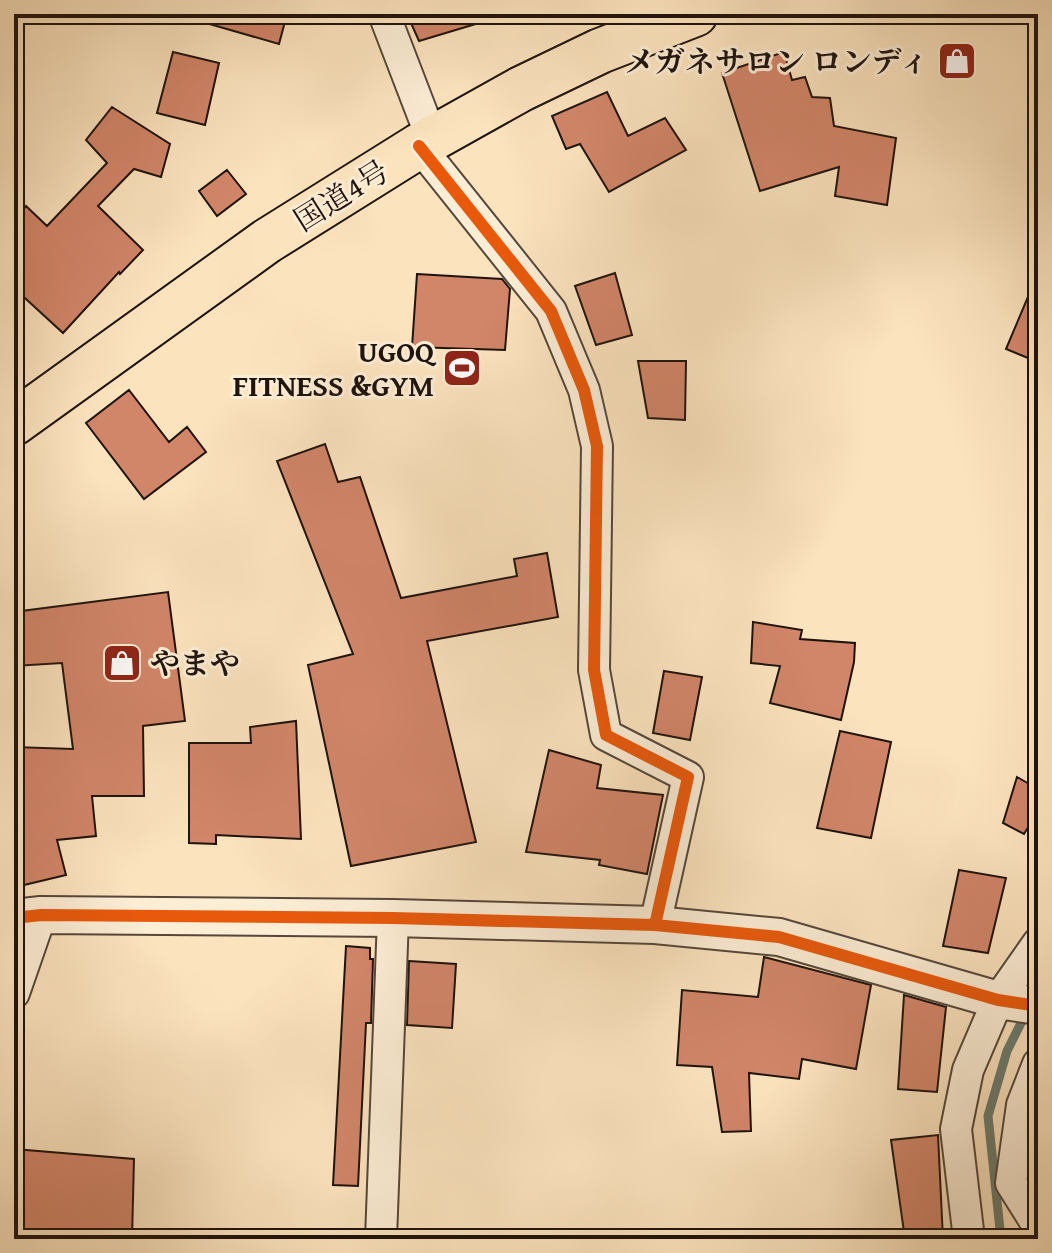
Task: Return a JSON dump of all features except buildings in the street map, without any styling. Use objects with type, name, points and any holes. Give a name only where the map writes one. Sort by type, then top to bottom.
[{"type":"highway","name":"国道4号","points":[[14,423],[267,241],[426,143],[521,89],[695,14]]},
{"type":"street","points":[[384,14],[426,143],[551,311],[584,390],[597,446],[594,670],[606,735],[688,777],[655,925]]},
{"type":"street","points":[[14,993],[27,916],[393,918],[655,925],[779,937],[1017,1003]]},
{"type":"street","points":[[381,1239],[393,918]]},
{"type":"street","points":[[969,1239],[956,1129],[968,1070],[1017,1003],[1038,943]]},
{"type":"street","points":[[1038,1064],[1022,1105],[1011,1183],[1038,1226]]},
{"type":"waterway","points":[[1001,1239],[988,1116],[1007,1051],[1027,1011]]},
{"type":"cycle path","points":[[419,146],[551,311],[584,390],[597,446],[594,670],[606,735],[688,777],[655,925]]},
{"type":"cycle path","points":[[14,918],[41,915],[393,918],[655,925],[779,937],[998,1000],[1038,1006]]},
{"type":"place","name":"メガネサロン ロンディ","points":[[957,61]]},
{"type":"place","name":"UGOQ FITNESS &GYM","points":[[462,368]]},
{"type":"place","name":"やまや","points":[[122,663]]}]
